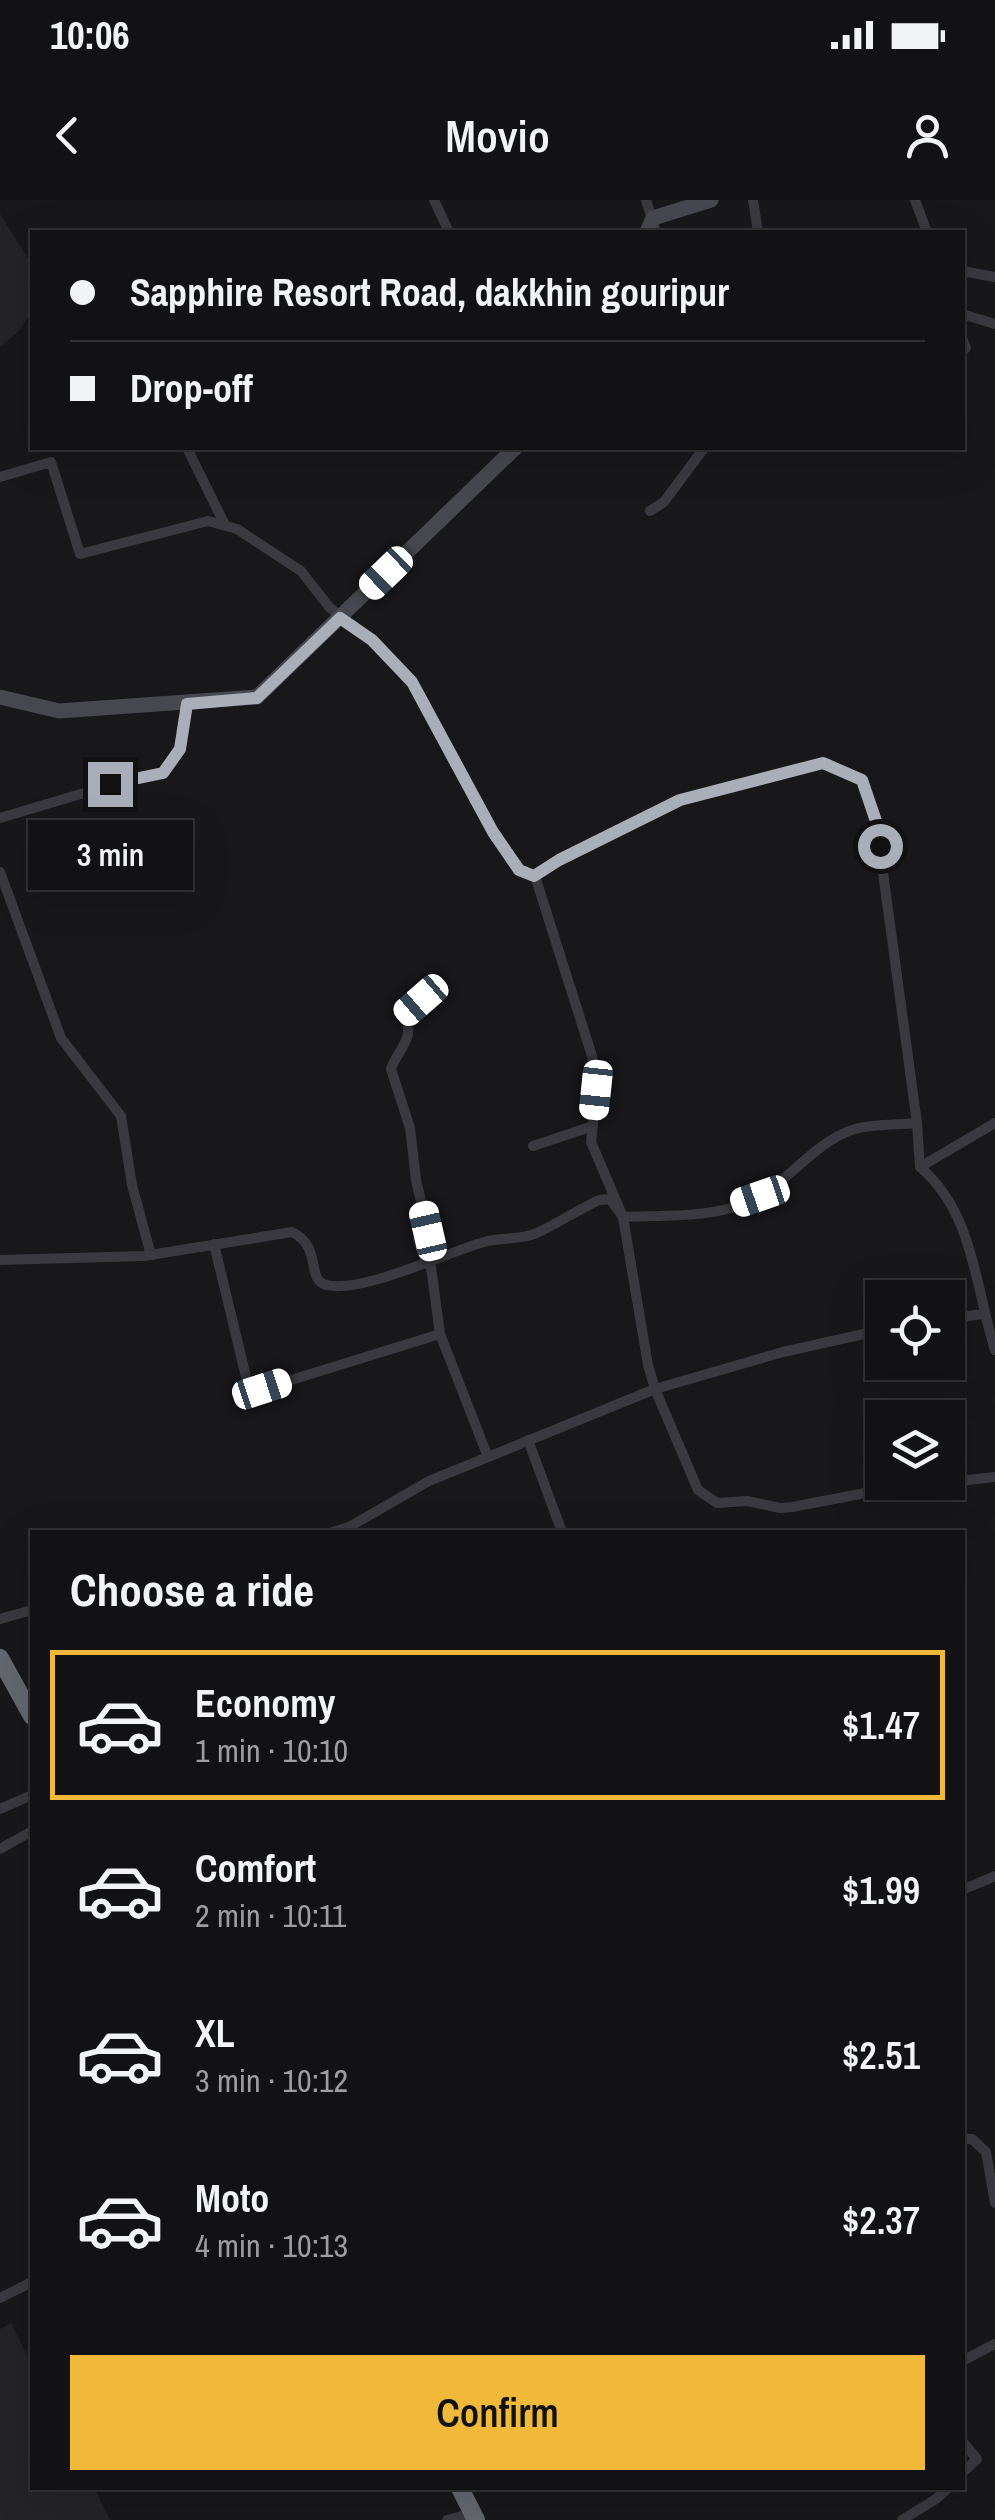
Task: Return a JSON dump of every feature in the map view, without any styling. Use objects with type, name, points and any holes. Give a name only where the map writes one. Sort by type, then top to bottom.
[{"type":"highway","points":[[0,1658],[30,1712]]},
{"type":"highway","points":[[461,2490],[475,2516]]},
{"type":"street","points":[[434,200],[449,230]]},
{"type":"street","points":[[646,200],[652,228],[711,200]]},
{"type":"street","points":[[752,200],[758,230]]},
{"type":"street","points":[[915,200],[926,230]]},
{"type":"street","points":[[965,272],[995,277]]},
{"type":"street","points":[[965,315],[995,324]]},
{"type":"street","points":[[188,450],[225,526]]},
{"type":"street","points":[[0,697],[59,711],[257,698],[513,450]]},
{"type":"street","points":[[650,510],[664,502],[703,450]]},
{"type":"street","points":[[0,477],[51,462],[80,554],[208,521],[236,529],[301,571],[340,618],[372,640],[412,682],[493,832],[519,870],[534,876]]},
{"type":"street","points":[[0,818],[110,784],[163,773],[180,749],[187,704]]},
{"type":"street","points":[[534,876],[680,800],[823,763],[862,780],[876,821],[920,1167],[931,1176],[965,1228],[983,1314],[995,1350]]},
{"type":"street","points":[[0,872],[60,1038],[121,1116],[132,1185],[151,1255]]},
{"type":"street","points":[[534,876],[592,1056],[596,1090],[591,1142],[623,1218],[648,1365],[698,1490],[717,1504],[747,1501],[780,1508],[881,1490],[995,1477]]},
{"type":"street","points":[[426,993],[404,1014],[409,1023],[406,1044],[390,1069],[410,1128],[416,1180],[428,1231],[418,1239],[433,1276],[440,1334],[488,1457]]},
{"type":"street","points":[[623,1218],[732,1206],[760,1196],[855,1129],[917,1122]]},
{"type":"street","points":[[920,1167],[995,1123]]},
{"type":"street","points":[[533,1146],[593,1126]]},
{"type":"street","points":[[0,1260],[151,1255],[292,1232],[302,1236],[312,1251],[314,1275],[321,1284],[332,1287],[381,1280],[493,1239],[536,1234],[599,1200],[610,1199],[623,1218]]},
{"type":"street","points":[[214,1244],[247,1381],[256,1390],[440,1334]]},
{"type":"street","points":[[965,1317],[983,1314]]},
{"type":"street","points":[[341,1530],[429,1481],[655,1389],[782,1352],[865,1334]]},
{"type":"street","points":[[528,1440],[561,1530]]},
{"type":"street","points":[[0,1619],[30,1611]]},
{"type":"street","points":[[0,1808],[30,1795]]},
{"type":"street","points":[[0,1848],[30,1832]]},
{"type":"street","points":[[965,1889],[995,1876]]},
{"type":"street","points":[[965,2138],[972,2139],[986,2152],[995,2204]]},
{"type":"street","points":[[0,2298],[30,2283]]},
{"type":"street","points":[[965,2359],[995,2344]]},
{"type":"street","points":[[965,2445],[977,2459],[965,2470]]},
{"type":"street","points":[[902,2520],[946,2490]]},
{"type":"street","points":[[447,2520],[475,2516]]},
{"type":"shaded area","points":[[0,214],[30,262],[30,313],[20,330],[0,347]]},
{"type":"shaded area","points":[[11,2323],[30,2361],[30,2490],[95,2490],[110,2520],[0,2520],[0,2329]]},
{"type":"route","points":[[110,784],[163,773],[180,749],[187,704],[257,698],[340,618],[372,640],[412,682],[472,796],[519,870],[534,876],[680,800],[823,763],[862,780],[880,846]]}]
